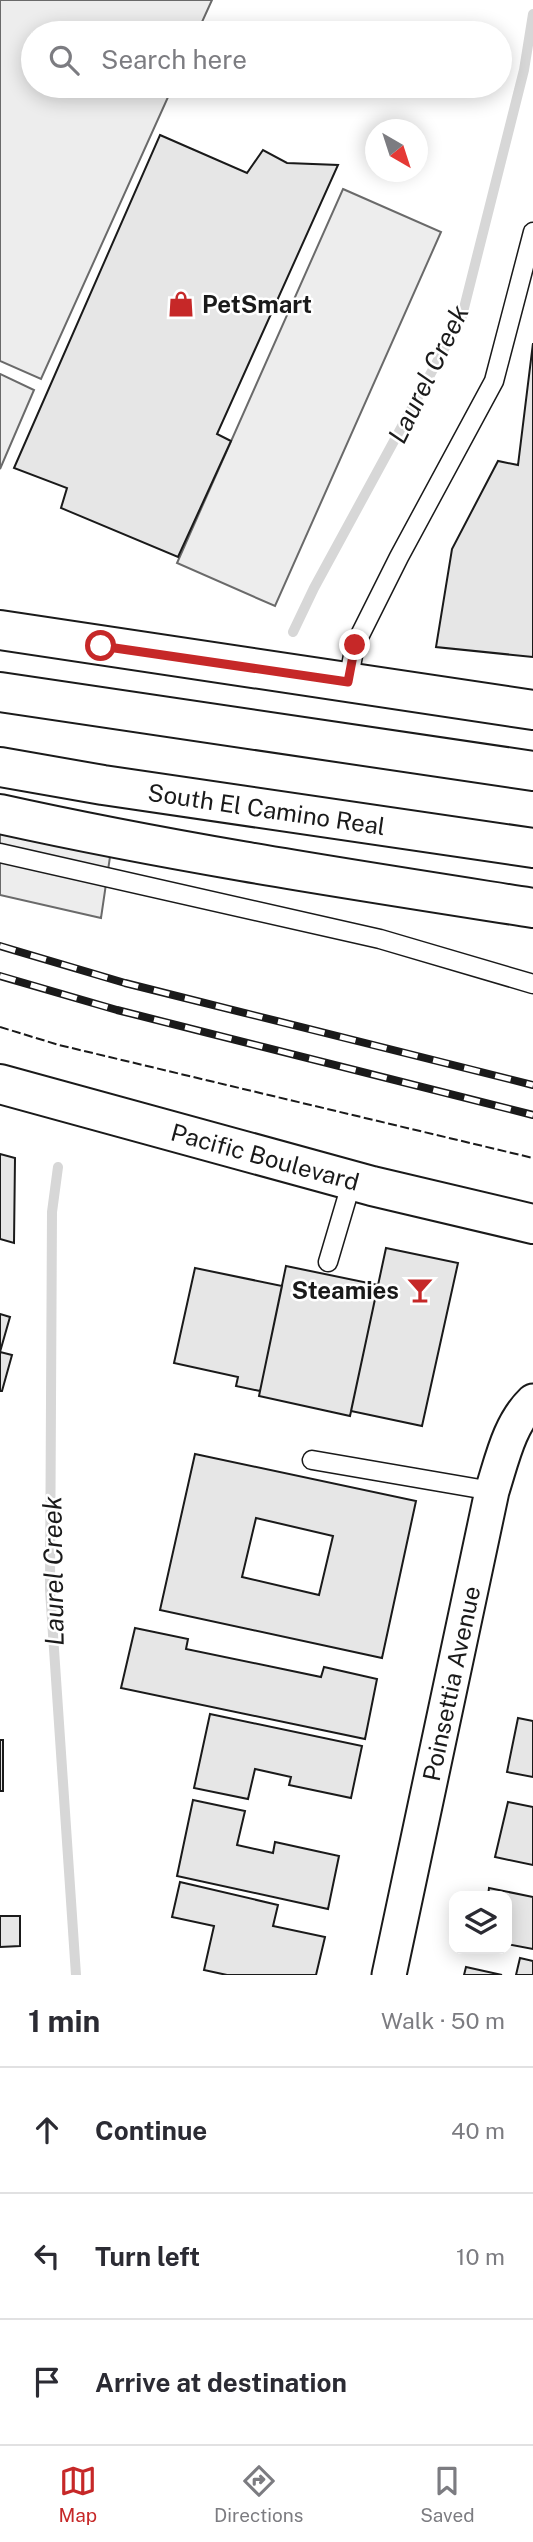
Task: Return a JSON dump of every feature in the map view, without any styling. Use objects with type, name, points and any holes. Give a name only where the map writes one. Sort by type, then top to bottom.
[{"type":"main road","points":[[0,630],[533,710]]},
{"type":"main road","points":[[0,692],[533,771]]},
{"type":"main road","name":"South El Camino Real","points":[[0,767],[103,785],[533,848]]},
{"type":"main road","points":[[0,814],[139,842],[377,884],[533,908]]},
{"type":"main road","name":"Pacific Boulevard","points":[[0,1084],[352,1181],[533,1224]]},
{"type":"street","name":"Poinsettia Avenue","points":[[389,1975],[492,1491],[507,1443],[525,1409],[533,1401]]},
{"type":"lane","points":[[348,682],[355,645],[494,381],[533,232]]},
{"type":"lane","points":[[0,853],[380,939],[533,984]]},
{"type":"lane","points":[[328,1262],[352,1181]]},
{"type":"lane","points":[[312,1460],[492,1491]]},
{"type":"shaded area","points":[[0,0],[212,0],[202,21],[21,21],[21,98],[168,98],[41,379],[0,361]]},
{"type":"shaded area","points":[[343,189],[441,232],[275,606],[177,563]]},
{"type":"shaded area","points":[[0,374],[34,390],[0,469]]},
{"type":"shaded area","points":[[0,819],[111,850],[101,918],[0,895]]},
{"type":"building","name":"PetSmart","points":[[160,135],[247,173],[263,150],[287,163],[338,165],[217,434],[231,441],[178,557],[61,508],[67,488],[14,468]]},
{"type":"building","points":[[533,343],[533,657],[436,647],[452,549],[498,461],[518,465]]},
{"type":"building","points":[[0,1154],[15,1158],[14,1243],[0,1239]]},
{"type":"building","points":[[386,1248],[458,1263],[422,1426],[351,1411]]},
{"type":"building","points":[[286,1266],[378,1285],[350,1416],[259,1396]]},
{"type":"building","points":[[195,1268],[282,1286],[260,1391],[236,1386],[238,1377],[174,1363]]},
{"type":"building","points":[[0,1314],[10,1317],[0,1352]]},
{"type":"building","points":[[0,1352],[12,1355],[2,1391],[0,1391]]},
{"type":"building","points":[[195,1454],[416,1501],[382,1658],[160,1610]],"holes":[[[256,1518],[333,1536],[319,1595],[242,1577]]]},
{"type":"building","points":[[135,1628],[188,1639],[186,1649],[321,1677],[324,1667],[377,1679],[365,1739],[121,1688]]},
{"type":"building","points":[[210,1714],[362,1746],[351,1798],[289,1785],[291,1777],[255,1769],[248,1799],[194,1788]]},
{"type":"building","points":[[518,1718],[533,1721],[533,1777],[507,1772]]},
{"type":"building","points":[[0,1740],[3,1740],[3,1791],[0,1791]]},
{"type":"building","points":[[193,1800],[245,1811],[237,1845],[273,1853],[275,1842],[339,1856],[328,1909],[177,1876]]},
{"type":"building","points":[[508,1802],[533,1807],[533,1865],[495,1857]]},
{"type":"building","points":[[180,1882],[278,1905],[273,1926],[325,1937],[316,1975],[227,1975],[204,1970],[214,1926],[172,1917]]},
{"type":"building","points":[[512,1893],[533,1897],[533,1949],[512,1945]]},
{"type":"building","points":[[0,1916],[20,1916],[20,1946],[0,1947]]},
{"type":"building","points":[[520,1958],[533,1961],[533,1975],[516,1975]]},
{"type":"building","points":[[466,1967],[502,1975],[464,1975]]},
{"type":"waterway","name":"Laurel Creek","points":[[293,632],[314,588],[462,316],[524,70],[533,14]]},
{"type":"waterway","name":"Laurel Creek","points":[[58,1167],[52,1212],[50,1590],[76,1975]]},
{"type":"railway","points":[[0,946],[125,983],[533,1085]]},
{"type":"railway","points":[[0,976],[117,1010],[533,1115]]},
{"type":"fence","points":[[0,1027],[59,1045],[533,1158]]},
{"type":"place","name":"PetSmart","points":[[181,304]]},
{"type":"place","name":"Steamies","points":[[420,1290]]},
{"type":"route","points":[[101,646],[348,682],[355,645]]}]
